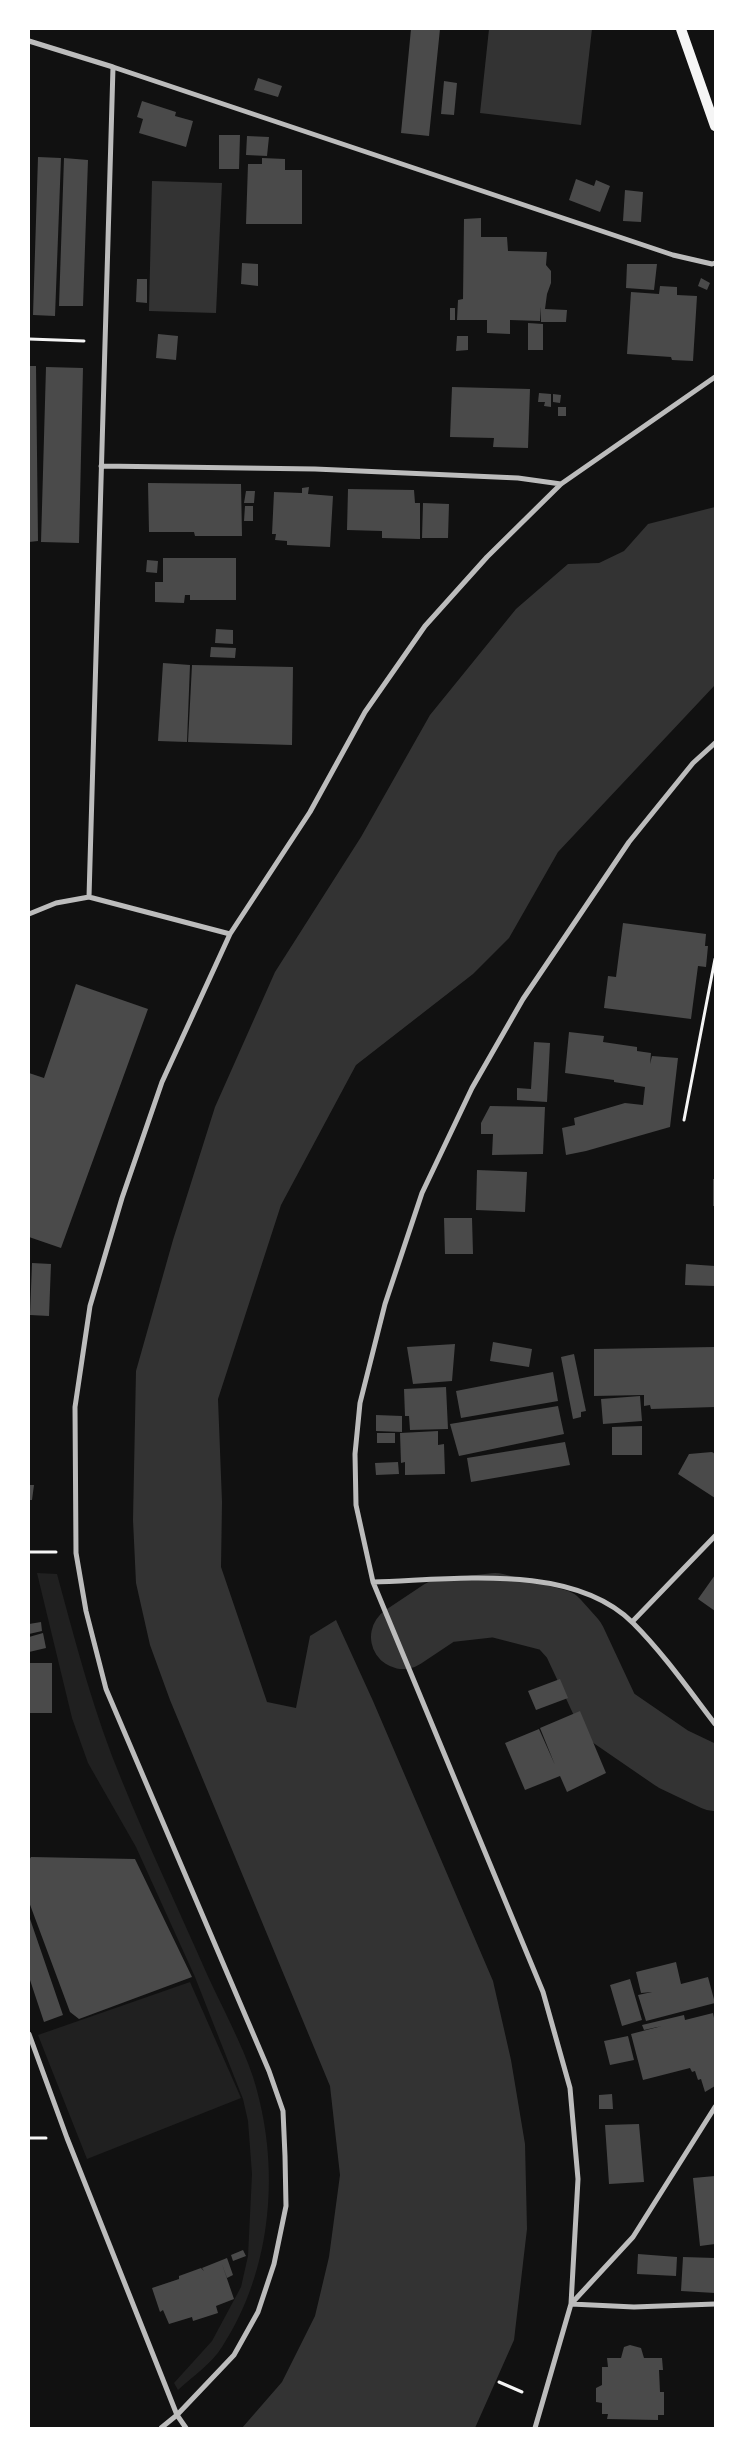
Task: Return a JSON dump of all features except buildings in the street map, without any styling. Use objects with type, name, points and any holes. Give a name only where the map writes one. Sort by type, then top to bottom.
[{"type":"main road","points":[[681,29],[715,126]]},
{"type":"street","points":[[29,41],[674,255],[712,264],[715,263]]},
{"type":"street","points":[[89,897],[112,67]]},
{"type":"street","points":[[161,2428],[177,2415],[234,2355],[258,2312],[274,2264],[286,2206],[283,2111],[269,2071],[106,1689],[86,1611],[76,1553],[74,1406],[90,1306],[122,1198],[162,1082],[230,934],[310,812],[365,712],[425,626],[487,557],[561,484],[715,377]]},
{"type":"street","points":[[101,466],[325,469],[518,478],[561,484]]},
{"type":"street","points":[[535,2428],[571,2304],[578,2179],[570,2088],[543,1992],[373,1582],[356,1505],[355,1454],[360,1404],[385,1304],[422,1193],[472,1088],[523,999],[629,842],[693,763],[715,743]]},
{"type":"street","points":[[29,914],[56,903],[89,897],[230,934]]},
{"type":"street","points":[[632,1622],[715,1536]]},
{"type":"street","points":[[373,1582],[522,1579],[570,1587],[600,1601],[632,1622],[715,1724]]},
{"type":"street","points":[[29,2034],[67,2138],[177,2415],[186,2428]]},
{"type":"street","points":[[571,2304],[633,2237],[715,2107]]},
{"type":"street","points":[[571,2304],[634,2307],[715,2304]]},
{"type":"path","points":[[29,339],[104,341]]},
{"type":"path","points":[[684,1120],[715,958]]},
{"type":"path","points":[[29,1552],[76,1553]]},
{"type":"path","points":[[499,2382],[522,2392]]},
{"type":"shaded area","points":[[489,29],[592,29],[581,125],[480,113]]},
{"type":"shaded area","points":[[152,181],[222,183],[216,313],[149,311]]},
{"type":"shaded area","points":[[715,507],[715,685],[558,852],[509,938],[473,974],[356,1065],[281,1205],[218,1399],[222,1502],[221,1567],[267,1702],[296,1708],[310,1636],[336,1620],[373,1701],[493,1981],[511,2060],[525,2144],[527,2229],[514,2340],[475,2428],[242,2428],[282,2382],[315,2316],[329,2257],[340,2175],[330,2086],[170,1700],[150,1645],[136,1583],[133,1520],[136,1371],[173,1240],[215,1107],[275,972],[361,837],[430,715],[516,609],[568,564],[599,563],[624,551],[648,524]]},
{"type":"shaded area","points":[[37,1573],[57,1574],[86,1679],[112,1756],[153,1853],[243,2051],[253,2077],[262,2111],[267,2145],[269,2181],[267,2216],[262,2250],[252,2284],[239,2317],[218,2353],[178,2390],[174,2383],[212,2341],[241,2287],[248,2256],[252,2174],[248,2121],[243,2099],[195,1977],[136,1847],[88,1763],[72,1718]]},
{"type":"shaded area","points":[[190,1982],[241,2098],[87,2159],[38,2035]]},
{"type":"waterway","points":[[403,1637],[442,1611],[495,1605],[557,1621],[574,1640],[609,1715],[673,1759],[715,1779]]}]
